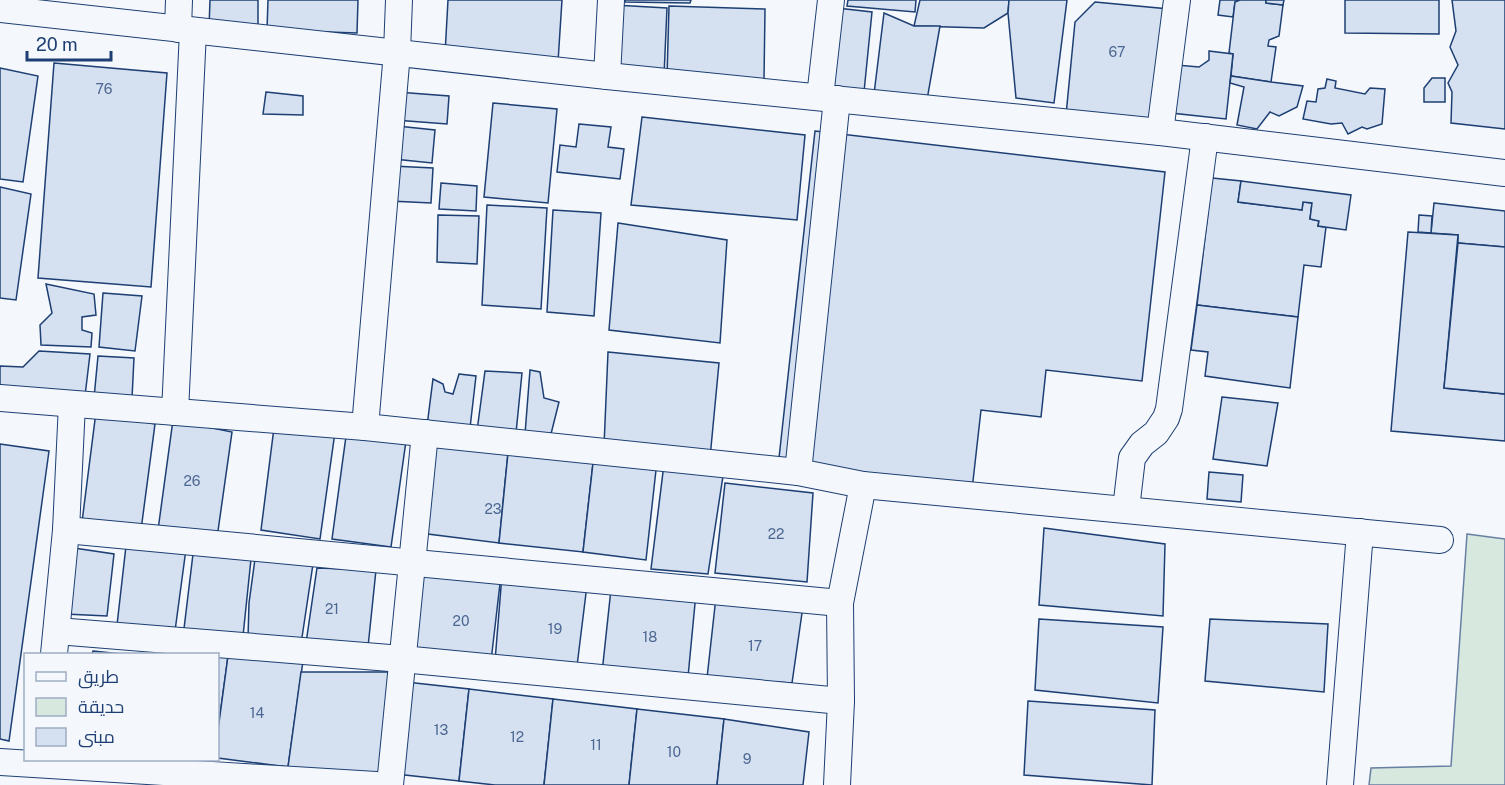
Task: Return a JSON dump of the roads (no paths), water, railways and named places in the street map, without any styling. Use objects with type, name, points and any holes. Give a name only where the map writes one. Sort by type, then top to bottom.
[{"type":"street","points":[[175,412],[186,30],[179,0]]},
{"type":"street","points":[[365,427],[397,52],[399,0]]},
{"type":"street","points":[[607,75],[611,0]]},
{"type":"street","points":[[798,472],[828,98],[831,0]]},
{"type":"street","points":[[1160,132],[1177,0]]},
{"type":"street","points":[[0,9],[1160,132],[1505,172]]},
{"type":"street","points":[[1126,509],[1132,458],[1137,450],[1156,433],[1169,409],[1205,137]]},
{"type":"street","points":[[0,398],[365,427],[798,472],[864,485],[1440,540]]},
{"type":"street","points":[[72,404],[66,530],[55,643],[402,659],[841,700]]},
{"type":"street","points":[[390,785],[424,433]]},
{"type":"street","points":[[837,785],[841,700],[840,603],[864,485]]},
{"type":"street","points":[[66,530],[840,603]]},
{"type":"street","points":[[1340,785],[1360,532]]},
{"type":"street","points":[[0,762],[41,761],[376,785]]}]
